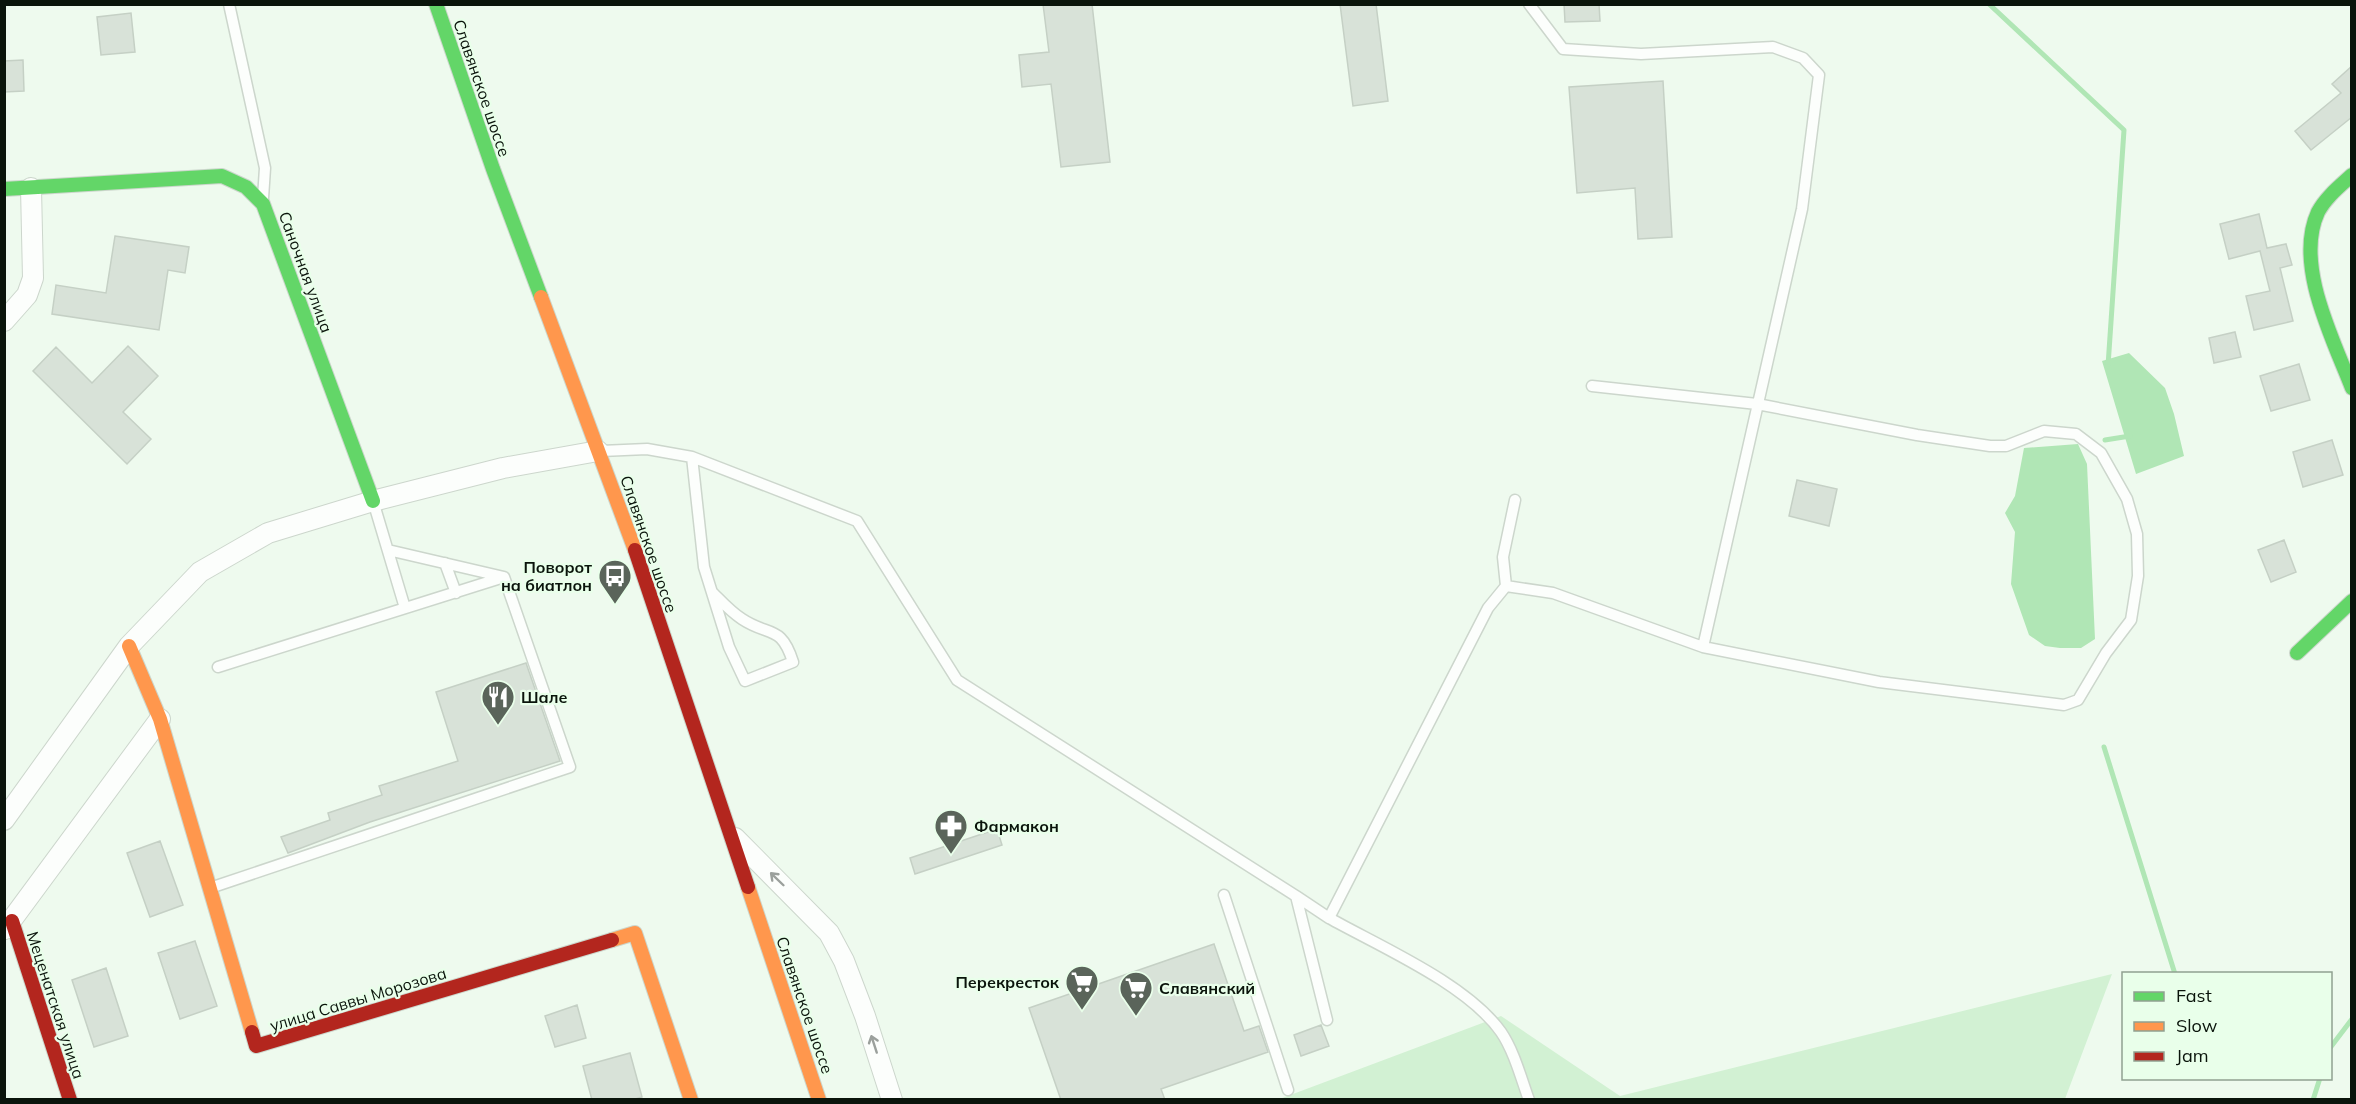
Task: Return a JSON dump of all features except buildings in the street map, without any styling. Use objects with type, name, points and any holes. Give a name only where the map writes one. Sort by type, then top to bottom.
[{"type":"street","name":"Славянское шоссе","points":[[436,4],[493,169],[625,519],[819,1100]]},
{"type":"street","points":[[2352,175],[2332,193],[2317,215],[2311,242],[2314,283],[2352,388]]},
{"type":"street","name":"Саночная улица","points":[[4,189],[222,176],[246,187],[263,204],[373,501]]},
{"type":"street","points":[[4,321],[27,295],[33,278],[31,188]]},
{"type":"street","points":[[4,820],[129,646],[200,572],[268,532],[373,501],[503,468],[598,451]]},
{"type":"street","points":[[2297,653],[2352,601]]},
{"type":"street","name":"улица Саввы Морозова","points":[[129,646],[160,719],[256,1046],[634,933],[691,1100]]},
{"type":"street","points":[[8,925],[160,719]]},
{"type":"street","points":[[732,836],[829,933],[844,961],[865,1016],[892,1100]]},
{"type":"street","name":"Меценатская улица","points":[[8,925],[70,1100]]},
{"type":"lane","points":[[230,4],[265,168],[263,204]]},
{"type":"lane","points":[[1529,4],[1563,50],[1641,54],[1773,46],[1803,58],[1819,75],[1802,209],[1703,647]]},
{"type":"lane","points":[[1506,586],[1553,593],[1703,647],[1879,682],[2064,705],[2078,700],[2106,653],[2131,620],[2138,566],[2136,534],[2127,499],[2101,453],[2076,434],[2044,431],[2006,446],[1990,446],[1917,435],[1758,404],[1593,386]]},
{"type":"lane","points":[[598,451],[647,449],[692,457],[857,522],[957,680],[1329,918],[1451,987],[1485,1012],[1502,1034],[1529,1100]]},
{"type":"lane","points":[[692,457],[704,567],[729,647],[745,681],[793,662],[787,642],[769,629],[742,620],[713,593]]},
{"type":"lane","points":[[1329,918],[1488,608],[1506,586],[1503,557],[1515,500]]},
{"type":"lane","points":[[373,501],[405,608]]},
{"type":"lane","points":[[388,550],[504,577]]},
{"type":"lane","points":[[445,563],[456,592]]},
{"type":"lane","points":[[218,667],[504,577]]},
{"type":"lane","points":[[210,888],[570,767],[504,577]]},
{"type":"lane","points":[[1224,895],[1288,1090]]},
{"type":"lane","points":[[1296,896],[1327,1020]]},
{"type":"shaded area","points":[[2129,353],[2165,388],[2184,456],[2136,474],[2102,361]]},
{"type":"shaded area","points":[[2078,444],[2087,464],[2095,639],[2081,648],[2060,648],[2045,646],[2029,635],[2011,584],[2015,532],[2005,513],[2015,496],[2024,448]]},
{"type":"shaded area","points":[[2112,974],[2065,1099],[1277,1100],[1501,1016],[1620,1096]]},
{"type":"waterway","points":[[1989,4],[2124,130],[2108,366]]},
{"type":"waterway","points":[[2105,440],[2130,436]]},
{"type":"waterway","points":[[2104,747],[2174,972]]},
{"type":"waterway","points":[[2332,1045],[2352,1019]]},
{"type":"waterway","points":[[2313,1100],[2319,1080]]},
{"type":"traffic: fast","points":[[436,4],[493,169],[541,297]]},
{"type":"traffic: fast","points":[[2352,175],[2329,197],[2318,212],[2312,232],[2311,255],[2313,278],[2319,301],[2352,388]]},
{"type":"traffic: fast","points":[[4,189],[222,176],[246,187],[263,204],[373,501]]},
{"type":"traffic: fast","points":[[2297,653],[2352,601]]},
{"type":"traffic: slow","points":[[541,297],[635,550]]},
{"type":"traffic: slow","points":[[129,646],[160,719],[252,1032]]},
{"type":"traffic: slow","points":[[748,887],[819,1100]]},
{"type":"traffic: slow","points":[[612,940],[635,933],[691,1100]]},
{"type":"traffic: jam","points":[[635,550],[748,887]]},
{"type":"traffic: jam","points":[[12,921],[70,1100]]},
{"type":"traffic: jam","points":[[252,1032],[256,1046],[612,940]]},
{"type":"place","name":"Поворот на биатлон","points":[[615,605]]},
{"type":"place","name":"Шале","points":[[498,726]]},
{"type":"place","name":"Фармакон","points":[[951,855]]},
{"type":"place","name":"Перекресток","points":[[1082,1011]]},
{"type":"place","name":"Славянский","points":[[1136,1017]]}]
